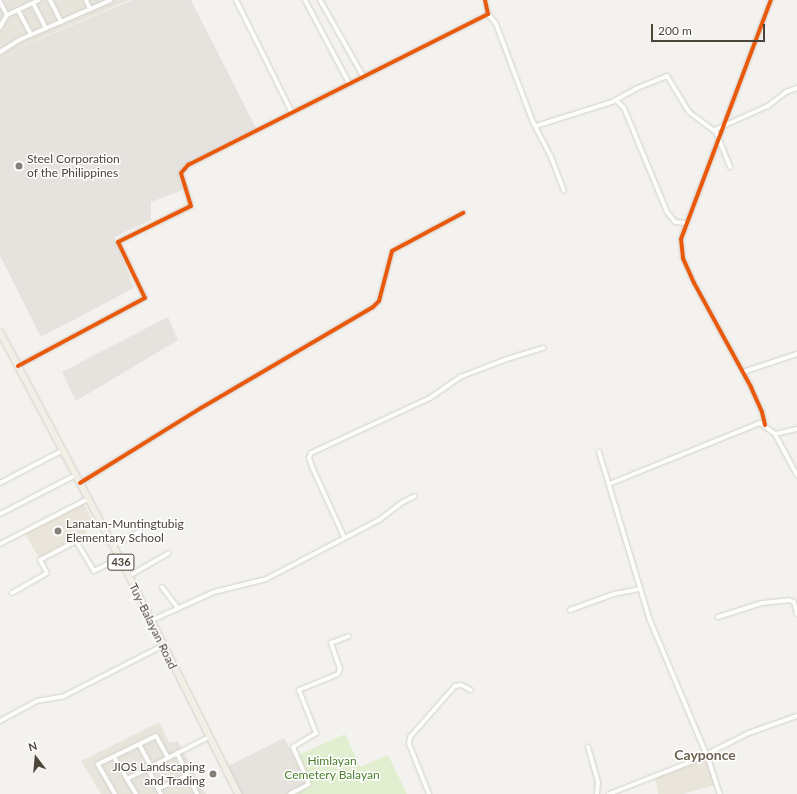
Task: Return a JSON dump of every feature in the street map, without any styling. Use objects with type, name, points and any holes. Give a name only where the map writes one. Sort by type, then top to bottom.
[{"type":"main road","name":"Tuy-Balayan Road","points":[[0,332],[2,342],[18,366],[120,558],[162,646],[238,794]]},
{"type":"street","points":[[4,0],[0,2],[7,15]]},
{"type":"street","points":[[0,27],[7,15],[39,0]]},
{"type":"street","points":[[50,0],[61,22]]},
{"type":"street","points":[[86,0],[90,9]]},
{"type":"street","points":[[0,52],[31,34],[61,22],[105,1],[112,0]]},
{"type":"street","points":[[236,0],[292,113]]},
{"type":"street","points":[[305,0],[349,83]]},
{"type":"street","points":[[320,0],[363,76]]},
{"type":"street","points":[[485,0],[488,14],[496,24],[536,126],[564,191]]},
{"type":"street","points":[[764,425],[762,412],[743,372],[694,283],[683,258],[681,239],[685,222],[719,138],[771,0]]},
{"type":"street","points":[[33,3],[46,28]]},
{"type":"street","points":[[18,10],[31,34]]},
{"type":"street","points":[[18,366],[145,298],[118,242],[191,206],[181,173],[188,165],[488,14]]},
{"type":"street","points":[[536,126],[564,119],[616,100],[647,83],[669,76],[689,112],[701,123],[714,130],[719,138],[730,167]]},
{"type":"street","points":[[714,130],[722,128],[768,106],[786,92],[797,88]]},
{"type":"street","points":[[616,100],[624,108],[667,212],[675,222],[685,222]]},
{"type":"street","points":[[80,483],[201,408],[373,307],[379,302],[392,251],[464,213]]},
{"type":"street","points":[[344,537],[309,458],[311,453],[430,398],[460,377],[507,358],[543,348]]},
{"type":"street","points":[[743,372],[797,354]]},
{"type":"street","points":[[609,484],[704,448],[755,424],[764,425],[774,434],[797,475]]},
{"type":"street","points":[[774,434],[797,429]]},
{"type":"street","points":[[0,482],[63,450]]},
{"type":"street","points":[[599,452],[640,589],[720,794]]},
{"type":"street","points":[[0,514],[76,475]]},
{"type":"street","points":[[150,621],[177,607],[214,592],[266,579],[386,516],[403,502],[415,496]]},
{"type":"street","points":[[0,543],[88,499]]},
{"type":"street","points":[[113,546],[140,531]]},
{"type":"street","points":[[12,593],[47,573],[40,560],[76,541],[94,571],[120,558]]},
{"type":"street","points":[[129,576],[169,553]]},
{"type":"street","points":[[162,587],[177,607]]},
{"type":"street","points":[[570,610],[588,602],[640,589]]},
{"type":"street","points":[[718,617],[762,603],[789,600],[796,601],[797,614]]},
{"type":"street","points":[[290,794],[309,784],[293,747],[316,733],[299,690],[338,674],[340,669],[330,643],[349,636]]},
{"type":"street","points":[[0,721],[37,701],[64,696],[162,646]]},
{"type":"street","points":[[429,794],[409,744],[410,737],[455,686],[461,685],[471,690]]},
{"type":"street","points":[[609,794],[705,755],[750,733],[797,716]]},
{"type":"street","points":[[115,794],[98,764],[156,736],[168,758]]},
{"type":"street","points":[[127,779],[209,737]]},
{"type":"street","points":[[139,744],[161,794]]},
{"type":"street","points":[[588,747],[598,782],[597,794]]},
{"type":"street","points":[[177,753],[195,793]]},
{"type":"street","points":[[114,757],[136,794]]},
{"type":"street","points":[[158,789],[188,775]]},
{"type":"shaded area","points":[[0,0],[129,0],[25,45],[0,60]]},
{"type":"shaded area","name":"Steel Corporation of the Philippines","points":[[132,0],[191,0],[256,128],[187,163],[178,174],[183,190],[151,202],[151,220],[114,237],[134,288],[41,337],[0,256],[0,60],[26,45]]},
{"type":"shaded area","points":[[168,317],[178,340],[76,401],[62,372]]},
{"type":"shaded area","name":"Lanatan-Muntingtubig Elementary School","points":[[83,502],[94,524],[85,529],[87,533],[39,558],[25,534]]},
{"type":"shaded area","points":[[159,722],[169,743],[178,741],[206,794],[101,794],[81,761]]},
{"type":"shaded area","points":[[284,738],[308,783],[287,794],[241,794],[228,766]]},
{"type":"shaded area","points":[[705,758],[715,785],[683,794],[658,794],[655,777]]},
{"type":"green space","name":"Himlayan Cemetery Balayan","points":[[345,734],[360,767],[388,755],[407,794],[287,794],[308,783],[294,757]]},
{"type":"cycle path","points":[[18,366],[145,298],[118,242],[191,206],[181,173],[188,165],[488,14],[485,0]]},
{"type":"cycle path","points":[[765,425],[762,412],[751,387],[694,283],[683,258],[681,239],[771,0]]},
{"type":"cycle path","points":[[80,483],[201,408],[373,307],[379,301],[392,251],[463,213]]},
{"type":"place","name":"Steel Corporation of the Philippines","points":[[19,166]]},
{"type":"place","name":"Lanatan-Muntingtubig Elementary School","points":[[58,531]]},
{"type":"place","name":"JIOS Landscaping and Trading","points":[[213,774]]},
{"type":"district","name":"Cayponce","points":[[705,755]]}]
